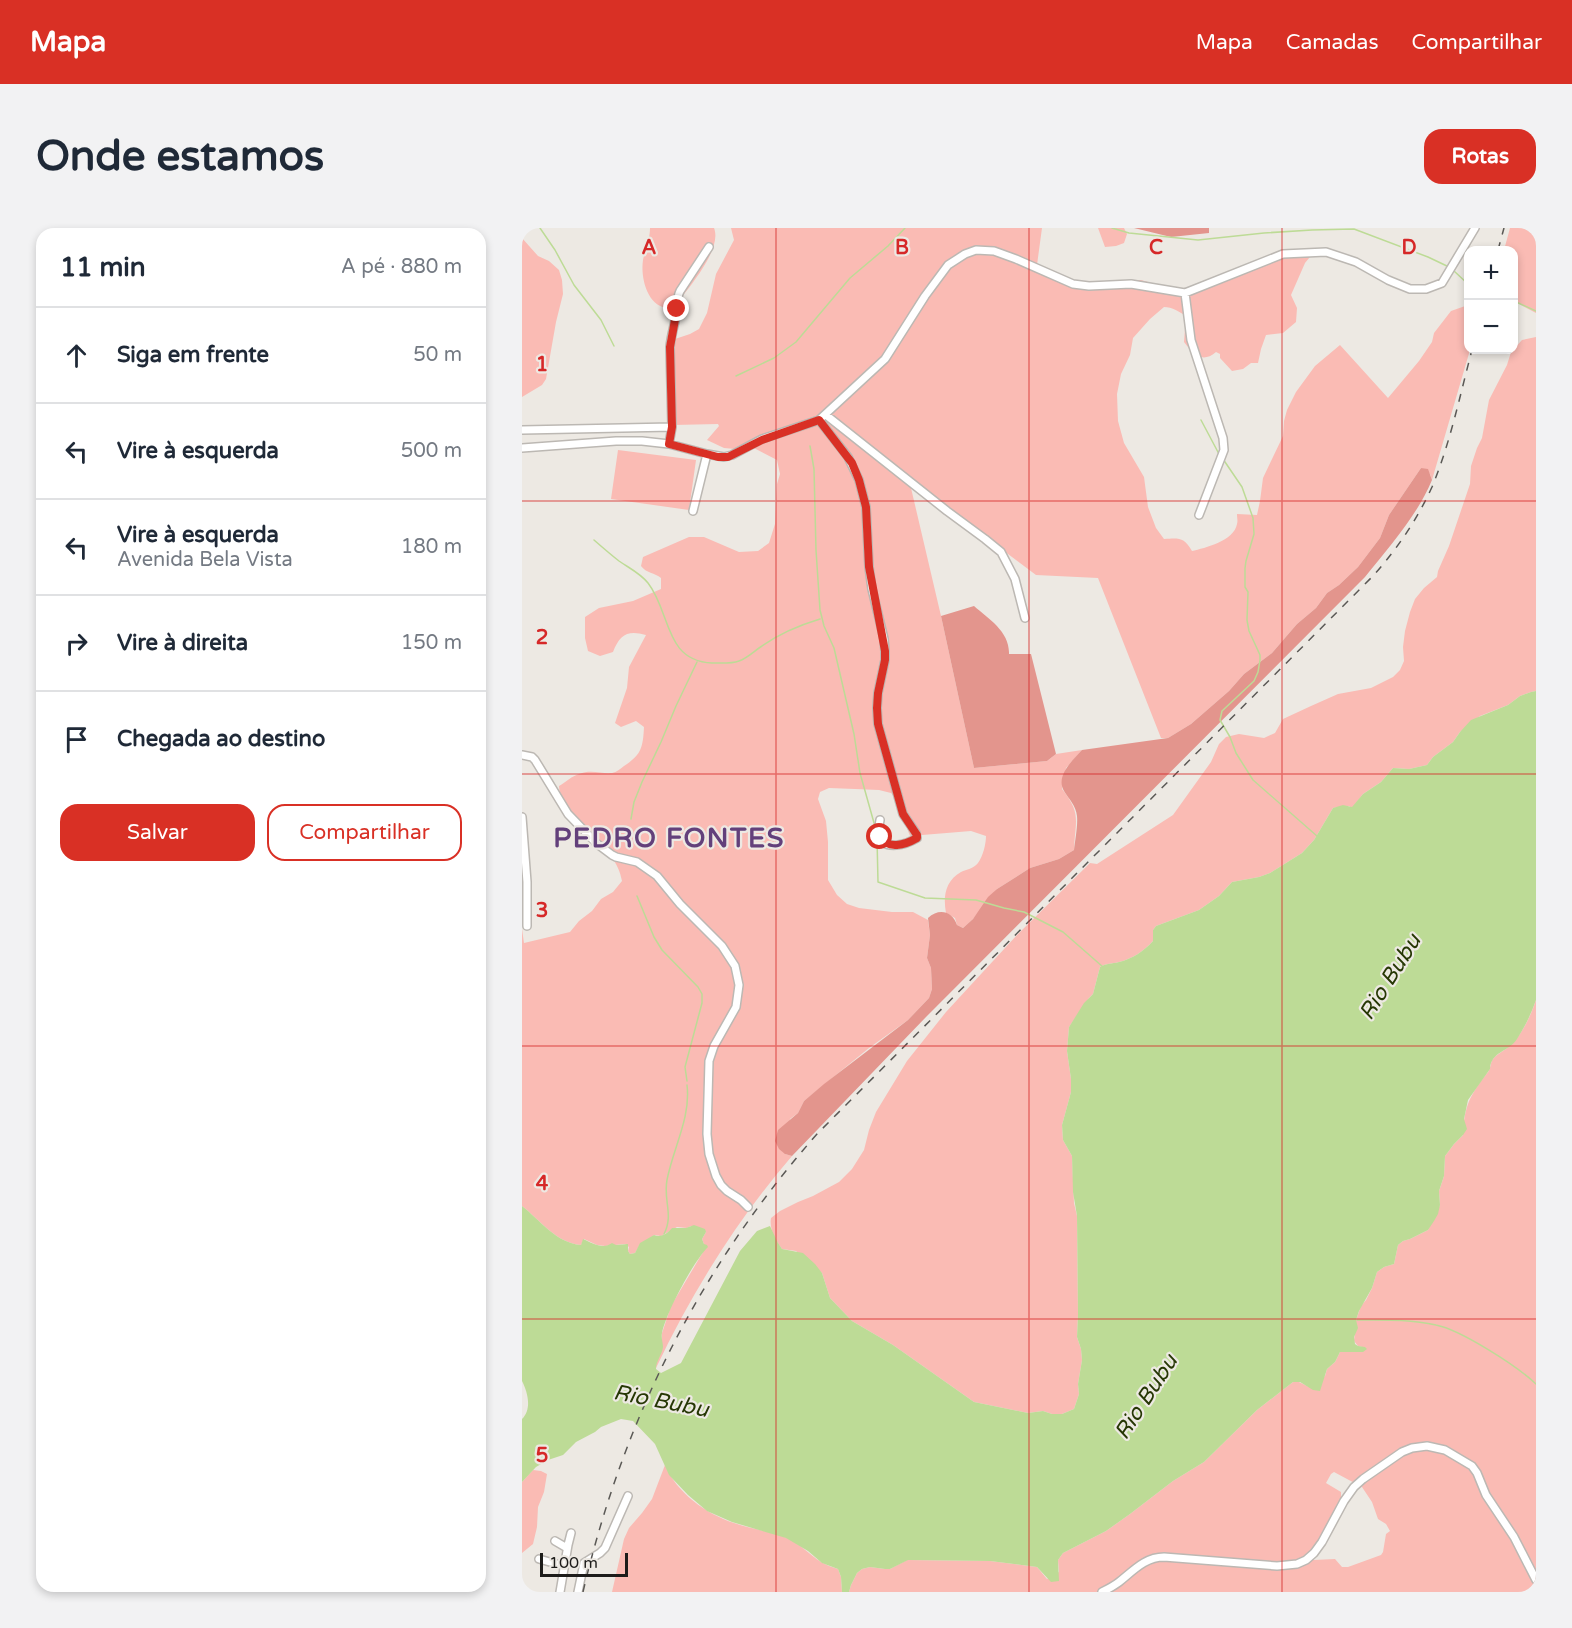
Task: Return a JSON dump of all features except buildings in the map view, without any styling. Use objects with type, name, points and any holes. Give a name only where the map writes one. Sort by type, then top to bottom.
[{"type":"street","points":[[522,448],[642,441],[669,444],[718,457],[728,457],[762,440],[819,420],[885,360],[936,279],[948,265],[976,250],[994,251],[1073,284],[1089,286],[1131,284],[1185,293],[1283,254],[1326,252],[1356,262],[1410,289],[1426,289],[1442,283],[1475,228]]},
{"type":"street","points":[[669,444],[672,427],[670,347],[678,298],[680,291],[709,247]]},
{"type":"street","points":[[1185,293],[1191,340],[1223,438],[1224,450],[1199,515]]},
{"type":"street","points":[[826,414],[947,512],[1001,552],[1015,579],[1025,618]]},
{"type":"street","points":[[819,420],[852,463],[866,507],[869,567],[885,651],[878,693],[878,724],[903,814],[917,838],[902,844],[885,843],[879,835],[880,820]]},
{"type":"street","points":[[522,430],[672,427]]},
{"type":"street","points":[[693,511],[706,454]]},
{"type":"street","points":[[522,755],[535,759],[568,814],[596,843],[616,857],[637,862],[657,876],[680,904],[723,946],[735,966],[739,985],[736,1006],[714,1046],[709,1061],[707,1134],[716,1176],[721,1185],[748,1207]]},
{"type":"street","points":[[522,817],[527,882],[527,926]]},
{"type":"street","points":[[1102,1592],[1153,1558],[1277,1566],[1297,1564],[1306,1560],[1322,1542],[1344,1502],[1362,1479],[1402,1452],[1427,1446],[1445,1450],[1472,1466],[1486,1495],[1514,1537],[1536,1581]]},
{"type":"street","points":[[578,1592],[584,1563],[605,1548],[628,1496]]},
{"type":"street","points":[[560,1592],[571,1533]]},
{"type":"street","points":[[555,1541],[567,1548]]},
{"type":"street","points":[[539,1559],[564,1566]]},
{"type":"shaded area","points":[[650,228],[714,228],[713,247],[702,270],[674,308],[658,305],[652,300],[645,285],[642,268]]},
{"type":"shaded area","points":[[731,228],[1042,228],[1037,265],[1052,274],[1079,283],[1141,280],[1169,288],[1191,288],[1267,258],[1314,252],[1305,263],[1291,295],[1297,308],[1296,322],[1283,333],[1266,335],[1258,363],[1251,363],[1243,369],[1232,371],[1216,352],[1211,356],[1198,356],[1184,342],[1186,316],[1167,307],[1150,319],[1133,338],[1117,394],[1118,421],[1124,443],[1144,477],[1148,507],[1156,528],[1164,539],[1181,539],[1192,551],[1218,543],[1231,535],[1237,524],[1237,514],[1257,515],[1263,478],[1283,436],[1287,410],[1296,392],[1315,366],[1340,345],[1388,398],[1419,361],[1432,342],[1434,333],[1451,311],[1464,306],[1464,354],[1469,354],[1432,480],[1430,474],[1421,468],[1389,515],[1380,538],[1358,567],[1327,593],[1316,608],[1297,624],[1272,653],[1244,674],[1229,691],[1191,724],[1168,738],[1161,738],[1098,578],[1036,575],[911,488],[974,768],[1047,761],[1056,754],[1082,750],[1066,768],[1062,789],[1075,812],[1074,850],[1059,859],[1030,868],[997,889],[963,928],[957,925],[955,918],[946,913],[946,890],[951,880],[978,863],[984,850],[986,836],[971,831],[910,836],[900,802],[891,793],[879,790],[829,788],[820,792],[818,799],[826,821],[828,842],[828,880],[837,895],[847,904],[859,908],[892,912],[913,912],[928,920],[930,935],[927,958],[931,968],[932,989],[929,998],[908,1020],[869,1048],[804,1101],[798,1113],[790,1119],[785,1154],[792,1156],[734,1231],[700,1284],[656,1368],[661,1352],[662,1333],[671,1306],[703,1252],[702,1239],[706,1232],[691,1226],[677,1227],[661,1236],[654,1235],[639,1246],[635,1253],[630,1254],[629,1247],[625,1244],[605,1246],[584,1239],[581,1245],[564,1240],[522,1206],[522,929],[524,943],[570,932],[601,899],[613,892],[622,881],[618,868],[610,855],[569,811],[562,799],[559,786],[583,773],[615,772],[634,758],[640,750],[644,727],[636,721],[621,727],[615,723],[627,688],[629,667],[646,635],[629,633],[622,637],[613,652],[600,656],[588,651],[585,638],[585,617],[599,608],[633,601],[661,589],[661,578],[641,566],[643,557],[689,537],[704,537],[739,552],[758,551],[769,543],[775,524],[777,484],[780,474],[777,460],[750,446],[735,449],[724,448],[707,440],[719,426],[718,424],[673,425],[675,339],[699,329],[707,313],[716,274],[734,240]]},
{"type":"shaded area","points":[[1098,228],[1124,228],[1127,234],[1124,243],[1105,247]]},
{"type":"shaded area","points":[[1134,228],[1209,228],[1209,233],[1171,237]]},
{"type":"shaded area","points":[[1510,228],[1536,228],[1536,313],[1518,304],[1518,246],[1505,246]]},
{"type":"shaded area","points":[[522,238],[538,256],[549,261],[559,270],[563,294],[546,379],[542,385],[522,397]]},
{"type":"shaded area","points":[[1536,337],[1536,691],[1520,696],[1508,705],[1480,716],[1460,732],[1453,742],[1433,757],[1427,765],[1409,769],[1393,768],[1381,782],[1363,794],[1352,808],[1349,806],[1333,808],[1314,840],[1302,853],[1270,873],[1232,882],[1219,896],[1199,910],[1156,926],[1153,930],[1153,941],[1138,954],[1124,961],[1100,967],[1093,994],[1069,1027],[1067,1051],[1071,1092],[1062,1125],[1063,1140],[1072,1156],[1074,1203],[1077,1216],[1077,1337],[1082,1360],[1078,1384],[1079,1394],[1074,1409],[1062,1414],[1043,1411],[1028,1413],[974,1402],[893,1345],[852,1321],[830,1298],[822,1273],[796,1251],[782,1249],[773,1234],[771,1218],[780,1211],[839,1182],[852,1169],[864,1150],[876,1112],[907,1061],[946,1012],[1017,935],[1090,863],[1097,864],[1173,815],[1211,762],[1219,744],[1226,737],[1239,734],[1264,738],[1275,733],[1283,719],[1338,694],[1371,688],[1393,677],[1400,670],[1404,661],[1403,647],[1410,612],[1415,599],[1437,577],[1470,484],[1471,466],[1482,438],[1489,400],[1510,354],[1518,354],[1518,344],[1522,340]]},
{"type":"shaded area","points":[[618,450],[696,460],[689,510],[611,499]]},
{"type":"shaded area","points":[[1421,468],[1428,469],[1432,480],[1426,493],[1402,531],[1365,577],[926,1017],[792,1156],[779,1149],[775,1141],[778,1130],[798,1113],[804,1101],[908,1020],[929,998],[932,989],[931,968],[927,958],[930,935],[928,918],[936,913],[945,912],[963,928],[997,889],[1030,868],[1059,859],[1074,850],[1077,816],[1074,806],[1064,791],[1062,780],[1070,763],[1082,750],[1168,738],[1191,724],[1229,691],[1244,674],[1272,653],[1297,624],[1316,608],[1327,593],[1358,567],[1380,538],[1389,515]]},
{"type":"shaded area","points":[[974,606],[1002,633],[1006,639],[1009,654],[1031,654],[1056,754],[1047,761],[974,768],[941,616]]},
{"type":"shaded area","points":[[1536,1000],[1536,1592],[849,1592],[857,1573],[862,1569],[870,1567],[890,1569],[907,1560],[990,1561],[1037,1567],[1047,1579],[1059,1572],[1058,1560],[1063,1553],[1106,1531],[1173,1481],[1204,1462],[1257,1410],[1293,1382],[1309,1387],[1325,1376],[1327,1369],[1335,1362],[1340,1352],[1356,1351],[1362,1347],[1354,1341],[1356,1320],[1372,1288],[1377,1272],[1394,1264],[1398,1245],[1428,1230],[1440,1205],[1439,1191],[1444,1176],[1445,1156],[1463,1135],[1469,1101],[1489,1070],[1493,1059],[1512,1044],[1521,1032]],"holes":[[[1334,1472],[1362,1487],[1372,1502],[1378,1519],[1386,1524],[1390,1531],[1386,1534],[1381,1555],[1348,1567],[1342,1567],[1335,1559],[1314,1560],[1310,1558],[1311,1549],[1324,1533],[1341,1501],[1341,1492],[1326,1483],[1331,1474]]]},
{"type":"shaded area","points":[[665,1465],[676,1484],[703,1508],[734,1523],[787,1538],[821,1562],[838,1569],[842,1592],[612,1592],[624,1539],[629,1528],[652,1499]]},
{"type":"shaded area","points":[[533,1470],[547,1474],[544,1492],[538,1507],[533,1544],[522,1553],[522,1482]]},
{"type":"water","name":"Rio Bubu","points":[[1536,691],[1536,1000],[1517,1039],[1497,1055],[1468,1100],[1464,1119],[1467,1129],[1445,1156],[1444,1176],[1439,1191],[1440,1205],[1434,1221],[1428,1230],[1398,1245],[1394,1264],[1377,1272],[1372,1288],[1356,1320],[1358,1328],[1354,1337],[1355,1344],[1367,1349],[1363,1352],[1340,1352],[1335,1362],[1327,1369],[1320,1391],[1313,1390],[1300,1382],[1293,1382],[1257,1410],[1204,1462],[1173,1481],[1106,1531],[1063,1553],[1058,1560],[1059,1581],[1051,1582],[1037,1567],[990,1561],[908,1560],[890,1569],[870,1567],[862,1569],[857,1573],[849,1592],[842,1592],[838,1569],[822,1563],[808,1551],[786,1538],[732,1522],[707,1511],[669,1475],[655,1444],[633,1421],[621,1419],[601,1427],[576,1442],[563,1455],[536,1467],[522,1482],[522,1419],[527,1411],[528,1401],[522,1381],[522,1206],[564,1240],[581,1245],[583,1239],[601,1246],[612,1243],[628,1244],[630,1254],[635,1253],[640,1243],[654,1235],[664,1235],[672,1228],[686,1228],[694,1225],[705,1229],[706,1232],[702,1239],[708,1247],[674,1301],[665,1324],[662,1335],[663,1347],[656,1369],[661,1373],[681,1363],[740,1251],[757,1231],[770,1226],[782,1249],[803,1253],[815,1264],[822,1273],[830,1298],[852,1321],[893,1345],[974,1402],[1028,1413],[1043,1411],[1062,1414],[1074,1409],[1079,1394],[1078,1384],[1082,1360],[1077,1337],[1077,1216],[1073,1192],[1072,1156],[1063,1140],[1062,1125],[1071,1092],[1067,1051],[1069,1027],[1084,1003],[1093,994],[1100,967],[1124,961],[1138,954],[1153,941],[1153,930],[1156,926],[1199,910],[1219,896],[1232,882],[1270,873],[1302,853],[1314,840],[1333,808],[1343,805],[1352,807],[1363,794],[1381,782],[1393,768],[1409,769],[1427,765],[1433,757],[1453,742],[1471,720],[1508,705],[1520,696]]},
{"type":"waterway","points":[[540,228],[574,285],[601,320],[614,346]]},
{"type":"waterway","points":[[736,376],[774,358],[796,342],[850,278],[888,246],[905,228]]},
{"type":"waterway","points":[[1112,228],[1129,233],[1198,240],[1264,233],[1354,229],[1449,267]]},
{"type":"waterway","points":[[1454,271],[1464,280]]},
{"type":"waterway","points":[[1518,303],[1536,311]]},
{"type":"waterway","points":[[1201,420],[1219,454]]},
{"type":"waterway","points":[[810,446],[814,469],[820,610],[834,648],[854,734],[860,773],[876,830]]},
{"type":"waterway","points":[[1223,459],[1242,487],[1253,518],[1254,534],[1246,561],[1245,587],[1248,592],[1249,631],[1260,660],[1254,681],[1222,711],[1220,720],[1236,753],[1253,780],[1317,836]]},
{"type":"waterway","points":[[594,540],[648,583],[677,644],[685,654],[696,660],[712,663],[739,661],[783,634],[820,619]]},
{"type":"waterway","points":[[631,819],[634,802],[642,782],[697,662]]},
{"type":"waterway","points":[[877,838],[878,882],[925,898],[976,900],[1024,912],[1063,932],[1103,967]]},
{"type":"waterway","points":[[637,896],[662,950],[702,994],[702,1003],[685,1067],[687,1081]]},
{"type":"waterway","points":[[664,1234],[668,1220],[667,1180],[684,1121],[688,1097],[687,1085]]},
{"type":"waterway","points":[[1357,1320],[1396,1320],[1447,1328],[1488,1350],[1536,1384]]},
{"type":"railway","points":[[1499,246],[1504,228]]},
{"type":"railway","points":[[583,1592],[600,1528],[620,1467],[644,1407],[671,1348],[702,1292],[737,1237],[775,1185],[817,1134],[1382,566],[1413,523],[1432,487],[1449,437],[1471,354]]},
{"type":"district","name":"PEDRO FONTES","points":[[669,838]]},
{"type":"route","points":[[677,309],[670,347],[672,427],[669,444],[718,457],[728,457],[762,440],[819,420],[852,463],[859,480],[866,507],[872,589],[885,651],[878,693],[878,724],[903,814],[917,835],[917,838],[911,842],[890,845],[882,841],[880,837]]}]
